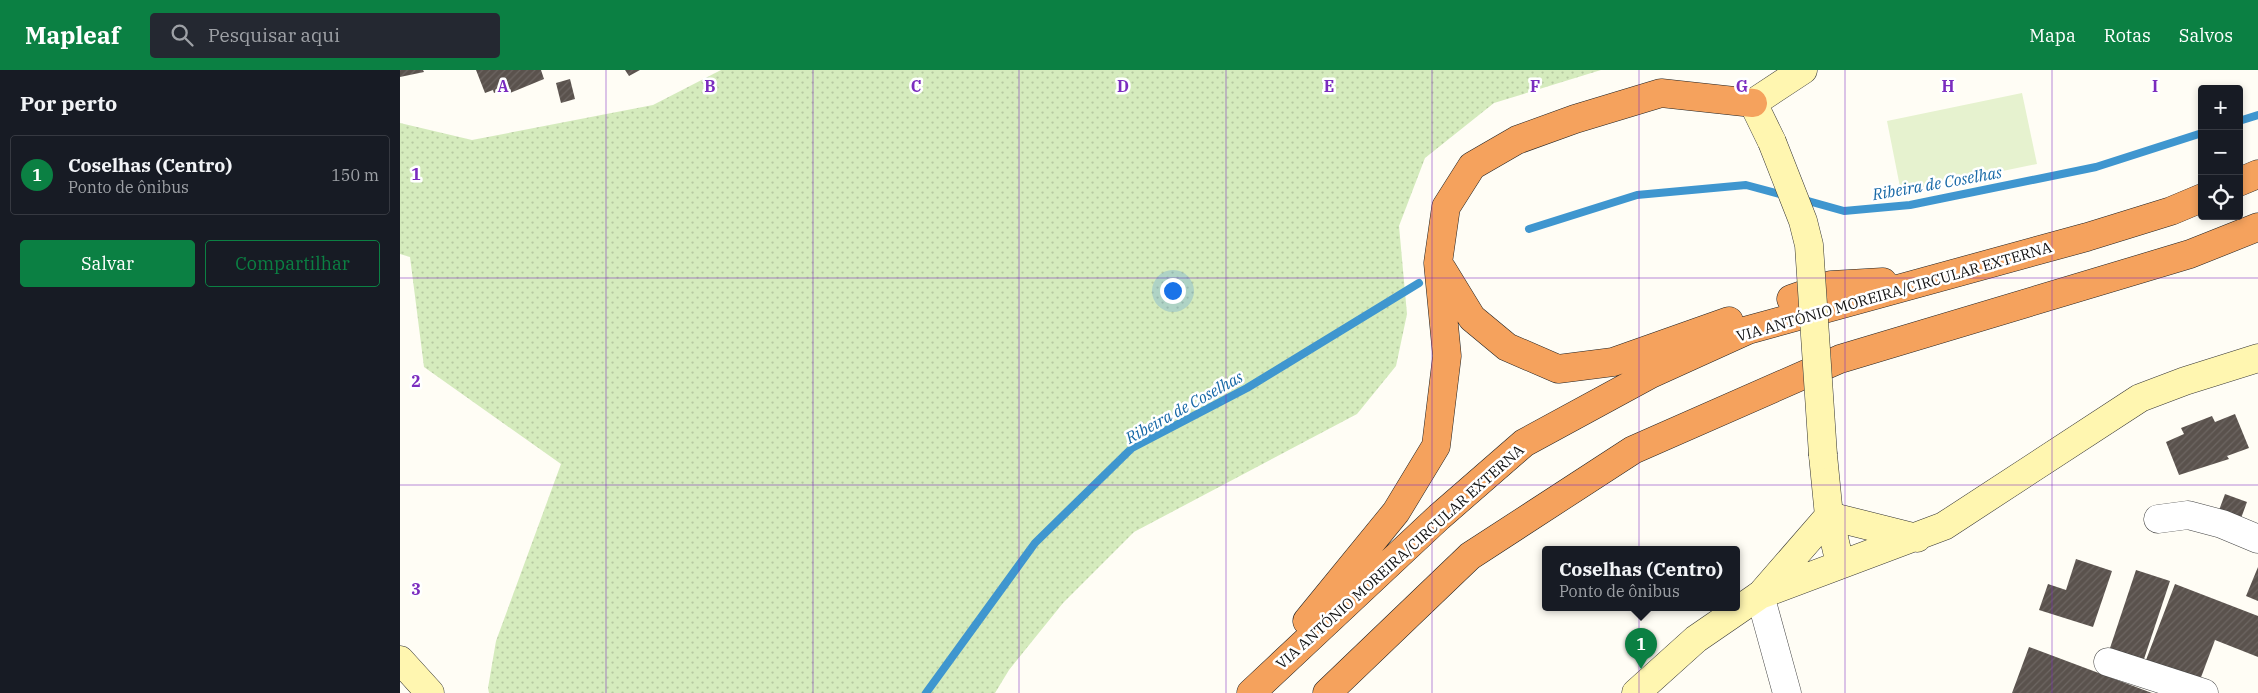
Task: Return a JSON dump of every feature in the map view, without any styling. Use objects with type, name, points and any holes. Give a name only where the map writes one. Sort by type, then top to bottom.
[{"type":"highway","points":[[1250,693],[1396,512],[1436,446],[1447,356],[1438,263],[1446,207],[1472,166],[1517,140],[1575,119],[1661,93],[1753,103]]},
{"type":"highway","points":[[2243,180],[2258,174]]},
{"type":"highway","name":"VIA ANTÓNIO MOREIRA/CIRCULAR EXTERNA","points":[[1250,693],[1439,517],[1524,443],[1652,374],[1748,330],[1941,279],[2087,237],[2171,211],[2198,200]]},
{"type":"highway","points":[[1327,693],[1470,556],[1633,450],[1840,360],[2190,254],[2258,227]]},
{"type":"highway","points":[[1438,263],[1472,318],[1507,347],[1558,369],[1613,362],[1831,285],[1941,279]]},
{"type":"street","points":[[1803,70],[1753,103],[1772,142],[1803,221],[1809,245],[1823,455],[1829,516],[1840,564]]},
{"type":"street","points":[[1740,609],[1760,595],[1840,564],[1917,538],[1944,526],[2140,398],[2185,381],[2258,358]]},
{"type":"street","points":[[2158,519],[2188,515],[2222,524],[2258,539]]},
{"type":"street","points":[[1829,516],[1917,538]]},
{"type":"street","points":[[1760,595],[1829,516]]},
{"type":"street","points":[[1760,595],[1787,693]]},
{"type":"street","points":[[1636,693],[1696,639],[1737,611]]},
{"type":"street","points":[[400,660],[430,693]]},
{"type":"street","points":[[2108,662],[2204,693]]},
{"type":"green space","points":[[721,70],[1601,70],[1494,103],[1425,158],[1399,226],[1407,314],[1396,366],[1357,414],[1134,532],[1063,603],[1009,670],[995,693],[489,693],[488,688],[496,641],[561,464],[424,367],[410,257],[400,254],[400,123],[472,140],[653,105]]},
{"type":"green space","points":[[2022,93],[2037,164],[1901,192],[1887,121]]},
{"type":"building","points":[[400,70],[423,70],[424,72],[400,77]]},
{"type":"building","points":[[476,70],[541,70],[544,79],[510,93],[508,87],[494,93],[493,90],[485,93]]},
{"type":"building","points":[[625,70],[640,70],[629,76]]},
{"type":"building","points":[[570,79],[575,99],[561,103],[556,83]]},
{"type":"building","points":[[2235,414],[2249,448],[2227,456],[2229,459],[2179,475],[2166,442],[2184,434],[2181,428],[2212,416],[2215,422]]},
{"type":"building","points":[[2225,494],[2247,502],[2240,521],[2218,513]]},
{"type":"building","points":[[2076,559],[2112,571],[2093,627],[2039,610],[2048,584],[2066,590]]},
{"type":"building","points":[[2258,567],[2258,601],[2246,596]]},
{"type":"building","points":[[2136,570],[2170,581],[2142,665],[2108,654]]},
{"type":"building","points":[[2175,584],[2258,616],[2258,657],[2215,640],[2200,680],[2146,660]]},
{"type":"building","points":[[2029,647],[2152,693],[2012,693]]},
{"type":"waterway","name":"Ribeira de Coselhas","points":[[2243,120],[2258,115]]},
{"type":"waterway","name":"Ribeira de Coselhas","points":[[1801,199],[1844,211],[1910,205],[2096,167],[2198,134]]},
{"type":"waterway","name":"Ribeira de Coselhas","points":[[1529,229],[1637,195],[1746,185],[1787,196]]},
{"type":"waterway","name":"Ribeira de Coselhas","points":[[926,693],[1035,543],[1132,448],[1247,388],[1419,283]]},
{"type":"place","name":"Coselhas (Centro)","points":[[1641,669]]}]
